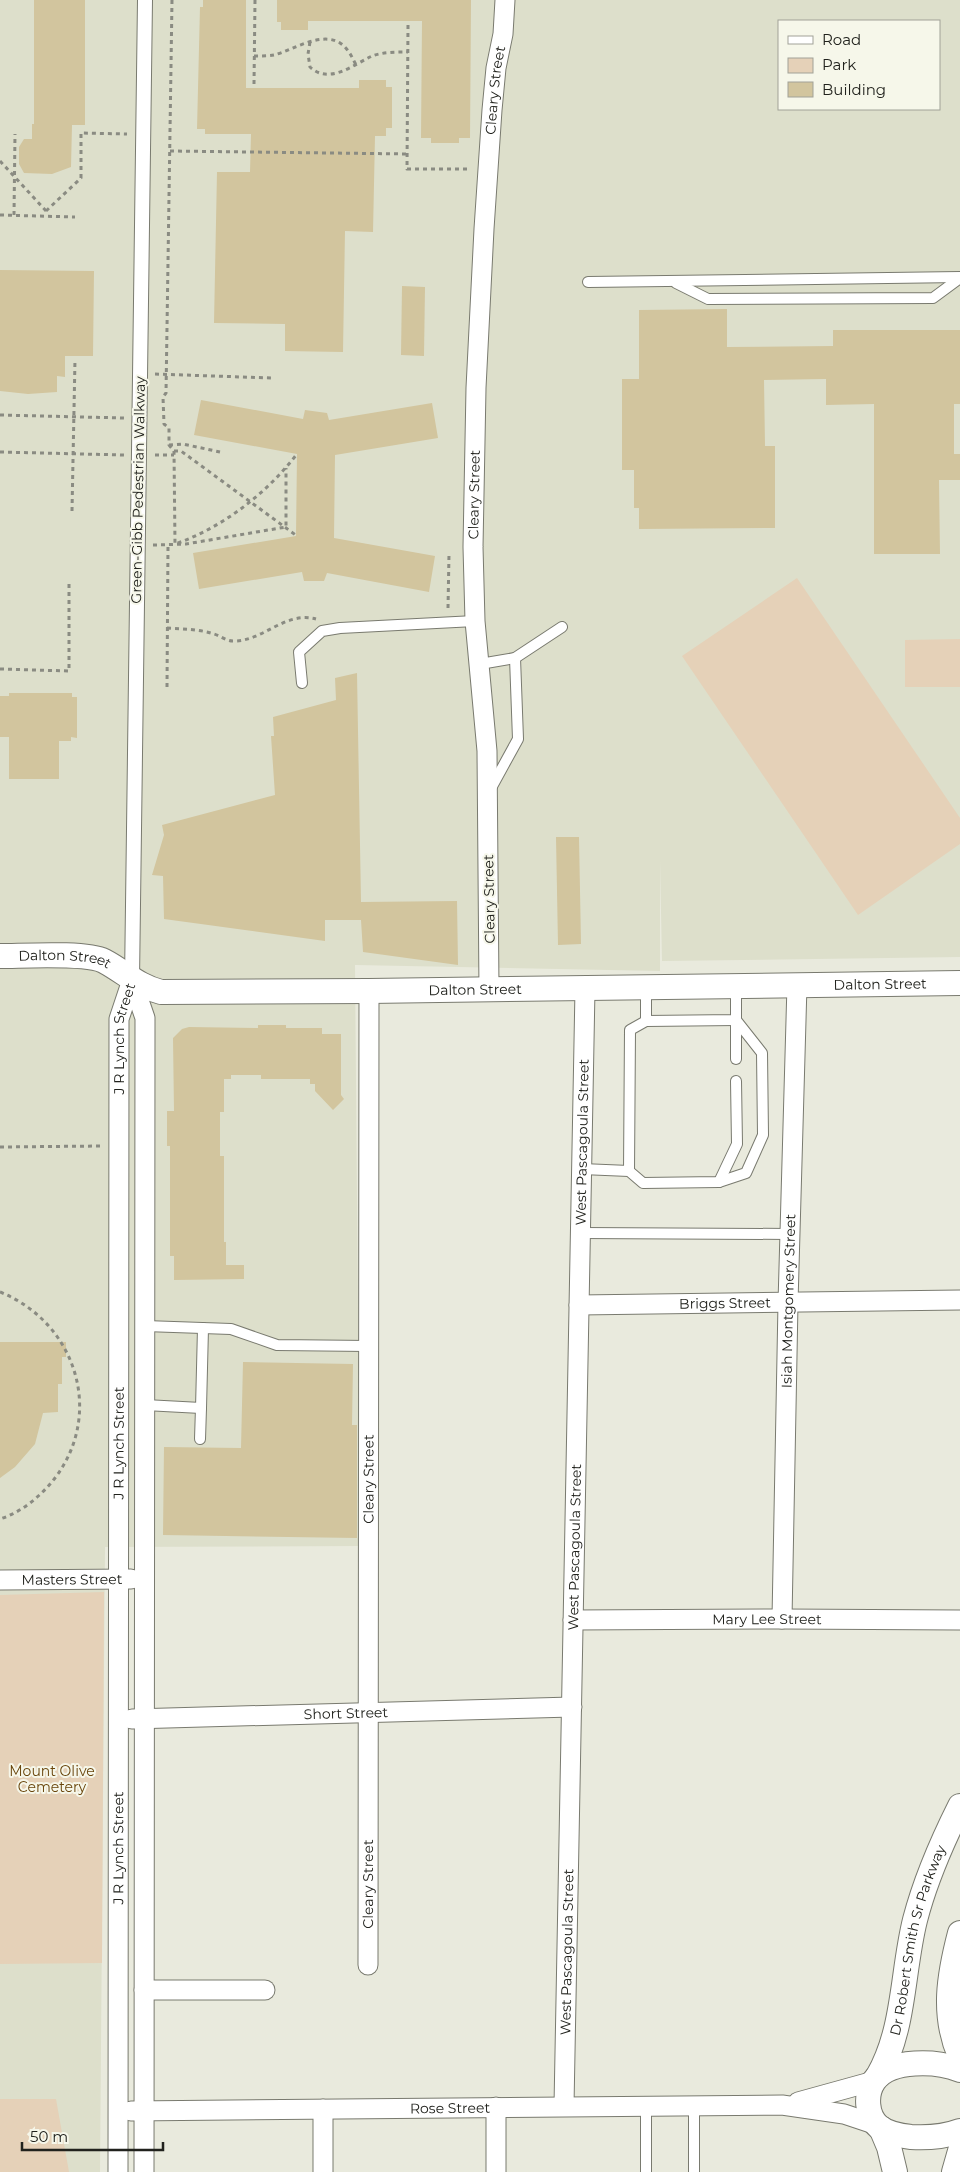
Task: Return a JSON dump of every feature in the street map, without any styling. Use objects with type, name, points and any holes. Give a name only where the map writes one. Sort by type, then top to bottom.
[{"type":"street","name":"Green-Gibb Pedestrian Walkway","points":[[132,980],[145,0]]},
{"type":"street","name":"Cleary Street","points":[[489,990],[487,751],[475,621],[473,547],[476,388],[488,170],[496,68],[505,0]]},
{"type":"street","name":"Dalton Street","points":[[0,956],[85,956],[103,960],[146,988],[161,992],[585,989],[960,983]]},
{"type":"street","name":"J R Lynch Street","points":[[132,980],[145,1018],[144,2172]]},
{"type":"street","name":"J R Lynch Street","points":[[118,2172],[119,1019],[132,980]]},
{"type":"street","name":"Isiah Montgomery Street","points":[[782,1619],[797,985]]},
{"type":"street","name":"West Pascagoula Street","points":[[564,2106],[585,989]]},
{"type":"street","name":"Cleary Street","points":[[368,1965],[369,991]]},
{"type":"street","name":"Briggs Street","points":[[579,1305],[960,1300]]},
{"type":"street","name":"Masters Street","points":[[0,1580],[144,1578]]},
{"type":"street","name":"Mary Lee Street","points":[[573,1620],[960,1620]]},
{"type":"street","name":"Short Street","points":[[118,1719],[572,1707]]},
{"type":"street","name":"Dr Robert Smith Sr Parkway","points":[[879,2127],[868,2108],[869,2090],[888,2058],[896,2032],[915,1919],[942,1843],[960,1806]]},
{"type":"street","points":[[960,1934],[948,1993],[950,2032],[960,2056]]},
{"type":"street","points":[[144,1990],[265,1990]]},
{"type":"street","points":[[876,2078],[896,2067],[926,2063],[960,2070]]},
{"type":"street","name":"Rose Street","points":[[782,2105],[829,2095],[876,2078]]},
{"type":"street","name":"Rose Street","points":[[118,2111],[782,2105],[836,2112],[879,2127]]},
{"type":"street","points":[[496,2107],[496,2172]]},
{"type":"street","points":[[323,2109],[323,2172]]},
{"type":"street","points":[[879,2127],[906,2137],[923,2138],[942,2137],[960,2131]]},
{"type":"street","points":[[879,2127],[889,2147],[895,2172]]},
{"type":"street","points":[[954,2172],[960,2150]]},
{"type":"lane","points":[[673,281],[708,299],[933,298],[960,278]]},
{"type":"lane","points":[[588,282],[960,278]]},
{"type":"lane","points":[[302,683],[299,652],[322,631],[340,628],[475,621]]},
{"type":"lane","points":[[480,664],[515,658],[562,627]]},
{"type":"lane","points":[[487,795],[518,738],[515,658]]},
{"type":"lane","points":[[736,986],[736,1059]]},
{"type":"lane","points":[[646,987],[646,1021]]},
{"type":"lane","points":[[629,1171],[630,1030],[646,1021],[736,1020]]},
{"type":"lane","points":[[582,1169],[629,1171],[643,1183],[719,1182],[746,1173],[763,1135],[762,1053],[736,1020]]},
{"type":"lane","points":[[719,1182],[737,1144],[736,1081]]},
{"type":"lane","points":[[580,1233],[790,1234]]},
{"type":"lane","points":[[145,1326],[231,1329],[276,1345],[368,1346]]},
{"type":"lane","points":[[200,1439],[203,1328]]},
{"type":"lane","points":[[145,1405],[201,1408]]},
{"type":"lane","points":[[646,2106],[646,2172]]},
{"type":"lane","points":[[694,2106],[694,2172]]},
{"type":"path","points":[[172,0],[164,424],[168,428],[168,445],[174,453],[175,544]]},
{"type":"path","points":[[254,84],[255,0]]},
{"type":"path","points":[[408,25],[407,170],[488,170]]},
{"type":"path","points":[[254,56],[272,55],[310,42],[332,40],[341,43],[349,51],[356,65]]},
{"type":"path","points":[[310,42],[308,54],[310,67],[320,74],[343,71],[373,56],[408,52]]},
{"type":"path","points":[[46,211],[81,178],[81,133],[143,135]]},
{"type":"path","points":[[14,216],[15,134]]},
{"type":"path","points":[[170,151],[408,154]]},
{"type":"path","points":[[0,161],[46,211],[47,216]]},
{"type":"path","points":[[0,215],[75,216]]},
{"type":"path","points":[[72,511],[75,359]]},
{"type":"path","points":[[140,373],[271,378]]},
{"type":"path","points":[[0,416],[139,418]]},
{"type":"path","points":[[168,445],[183,444],[220,452]]},
{"type":"path","points":[[0,452],[139,455],[181,451],[296,536]]},
{"type":"path","points":[[175,544],[207,532],[260,494],[297,454]]},
{"type":"path","points":[[286,468],[286,527]]},
{"type":"path","points":[[138,546],[168,545],[286,527]]},
{"type":"path","points":[[167,688],[168,545]]},
{"type":"path","points":[[448,623],[449,554]]},
{"type":"path","points":[[0,669],[69,671],[69,580]]},
{"type":"path","points":[[0,1147],[105,1146]]},
{"type":"path","points":[[0,1292],[29,1307],[55,1332],[65,1348],[72,1365],[80,1401],[75,1437],[60,1470],[36,1498],[20,1509],[0,1518]]},
{"type":"shaded area","points":[[0,0],[960,0],[960,957],[662,961],[660,861],[660,971],[355,965],[360,1546],[105,1547],[100,2172],[0,2172]]},
{"type":"green space","points":[[797,578],[960,818],[960,844],[858,915],[682,656]]},
{"type":"green space","points":[[960,639],[960,687],[905,687],[905,640]]},
{"type":"green space","name":"Mount Olive Cemetery","points":[[104,1592],[102,1963],[0,1964],[0,1595]]},
{"type":"green space","points":[[0,2099],[56,2099],[69,2172],[0,2172]]},
{"type":"building","points":[[34,0],[85,0],[85,125],[72,125],[71,167],[52,174],[24,173],[19,164],[19,147],[24,139],[32,139],[32,124],[34,124]]},
{"type":"building","points":[[203,0],[246,0],[246,88],[359,88],[359,80],[386,80],[386,87],[392,87],[392,128],[386,128],[386,136],[375,136],[373,232],[345,231],[343,352],[285,351],[285,324],[214,323],[217,172],[250,172],[251,134],[205,134],[205,129],[197,129],[200,7],[203,7]]},
{"type":"building","points":[[277,0],[471,0],[470,138],[459,138],[459,143],[431,143],[431,138],[421,138],[422,21],[308,21],[308,30],[281,30],[281,22],[277,22]]},
{"type":"building","points":[[0,270],[94,271],[93,356],[65,356],[65,377],[57,376],[57,392],[28,394],[0,391]]},
{"type":"building","points":[[402,286],[425,287],[424,356],[401,355]]},
{"type":"building","points":[[727,309],[727,347],[833,346],[833,330],[960,330],[960,404],[954,404],[954,454],[960,454],[960,480],[939,480],[940,554],[874,554],[874,404],[826,405],[826,379],[764,380],[765,446],[775,446],[775,528],[639,529],[639,508],[634,508],[634,470],[622,470],[622,379],[639,379],[639,310]]},
{"type":"building","points":[[201,400],[303,419],[305,410],[327,413],[329,420],[432,403],[438,438],[335,455],[334,538],[435,556],[429,592],[327,573],[324,581],[304,581],[302,572],[199,589],[193,553],[296,536],[297,454],[194,435]]},
{"type":"building","points":[[357,673],[361,902],[457,901],[458,965],[363,952],[361,920],[325,920],[325,941],[164,919],[163,876],[152,875],[164,835],[162,825],[275,795],[271,736],[274,736],[273,717],[336,700],[335,678]]},
{"type":"building","points":[[9,693],[72,693],[72,697],[77,697],[77,738],[71,737],[71,741],[59,741],[59,779],[9,779],[9,737],[0,737],[0,696],[9,696]]},
{"type":"building","points":[[556,837],[579,837],[581,944],[558,945]]},
{"type":"building","points":[[258,1025],[286,1025],[286,1028],[322,1028],[322,1034],[341,1034],[341,1095],[344,1099],[333,1110],[315,1091],[315,1084],[310,1084],[310,1079],[261,1079],[261,1075],[231,1075],[231,1079],[224,1079],[224,1112],[220,1112],[220,1156],[224,1156],[224,1242],[226,1242],[226,1265],[244,1265],[244,1279],[174,1280],[174,1256],[170,1256],[170,1146],[167,1146],[167,1111],[174,1111],[173,1038],[182,1029],[189,1027],[258,1028]]},
{"type":"building","points":[[0,1342],[66,1342],[66,1357],[62,1357],[62,1384],[58,1384],[58,1412],[43,1413],[35,1444],[15,1467],[0,1478]]},
{"type":"building","points":[[243,1362],[353,1364],[352,1425],[357,1425],[357,1538],[163,1535],[164,1447],[241,1448]]}]
